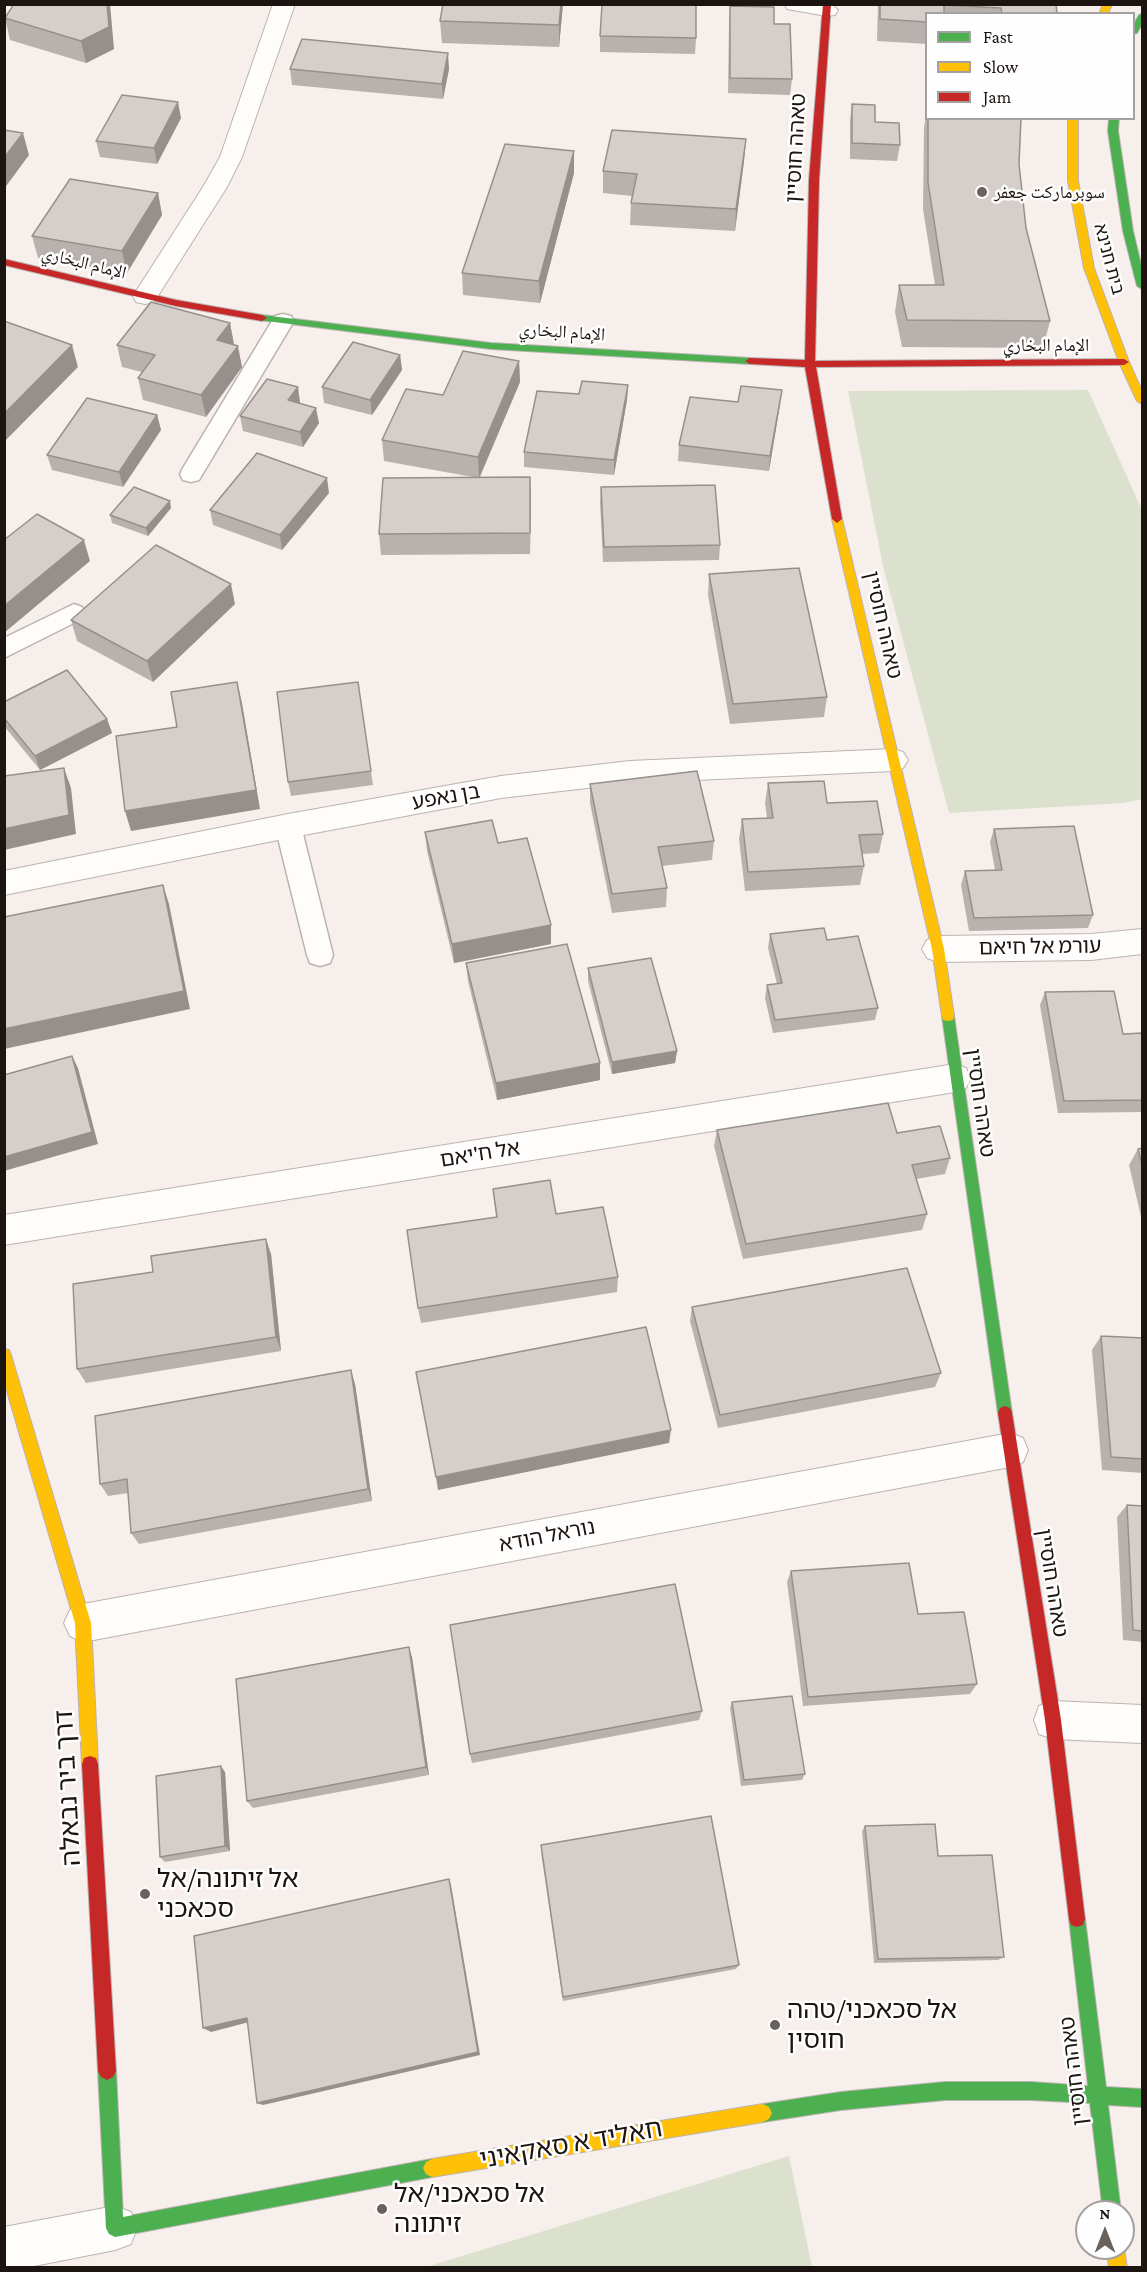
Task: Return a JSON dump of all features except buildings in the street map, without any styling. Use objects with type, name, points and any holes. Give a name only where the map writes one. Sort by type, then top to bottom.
[{"type":"street","points":[[146,296],[215,187],[231,157],[284,4]]},
{"type":"street","points":[[795,4],[827,7]]},
{"type":"street","name":"טאהה חוסיין","points":[[827,7],[814,180],[810,364],[837,518],[938,949],[1010,1450],[1053,1720],[1110,2200]]},
{"type":"street","points":[[1135,30],[1143,17]]},
{"type":"street","name":"בית חנינא","points":[[1073,120],[1073,181],[1089,268],[1124,362],[1143,401]]},
{"type":"street","name":"בית חנינא","points":[[1114,120],[1118,168],[1137,247],[1143,286]]},
{"type":"street","name":"الإمام البخاري","points":[[4,262],[146,296],[283,321],[491,346],[810,364],[1124,362]]},
{"type":"street","name":"בן נאפע","points":[[4,883],[288,826],[501,787],[630,772],[893,760]]},
{"type":"street","name":"עורמ אל חיאם","points":[[938,949],[1091,947],[1143,942]]},
{"type":"street","name":"אל ח'יאם","points":[[4,1230],[955,1078]]},
{"type":"street","name":"דרך ביר נבאלה","points":[[4,1355],[83,1623],[115,2228]]},
{"type":"street","name":"נוראל הודא","points":[[83,1623],[1010,1450]]},
{"type":"street","points":[[1053,1720],[1143,1724]]},
{"type":"street","name":"חאליד א סאקאיני","points":[[4,2249],[489,2157],[841,2101],[945,2091],[1097,2094],[1143,2098]]},
{"type":"lane","points":[[191,474],[283,321]]},
{"type":"lane","points":[[4,649],[74,613]]},
{"type":"lane","points":[[288,826],[320,955]]},
{"type":"green space","points":[[1088,390],[1142,510],[1142,799],[1124,803],[949,813],[883,566],[848,391]]},
{"type":"green space","points":[[789,2156],[812,2267],[426,2267]]},
{"type":"traffic: fast","points":[[1135,29],[1142,17]]},
{"type":"traffic: fast","points":[[1114,120],[1113,131],[1128,231],[1142,286]]},
{"type":"traffic: fast","points":[[262,318],[491,346],[750,361]]},
{"type":"traffic: fast","points":[[948,1016],[1005,1413]]},
{"type":"traffic: fast","points":[[1077,1919],[1111,2200]]},
{"type":"traffic: fast","points":[[107,2071],[115,2228],[432,2168]]},
{"type":"traffic: fast","points":[[763,2113],[841,2101],[945,2091],[1031,2091],[1142,2098]]},
{"type":"traffic: slow","points":[[1104,12],[1108,4]]},
{"type":"traffic: slow","points":[[1073,120],[1073,181],[1089,268],[1124,362],[1142,401]]},
{"type":"traffic: slow","points":[[837,519],[938,949],[948,1016]]},
{"type":"traffic: slow","points":[[4,1355],[83,1623],[90,1764]]},
{"type":"traffic: slow","points":[[432,2168],[763,2113]]},
{"type":"traffic: slow","points":[[1117,2260],[1118,2268]]},
{"type":"traffic: jam","points":[[827,4],[814,180],[810,364],[837,519]]},
{"type":"traffic: jam","points":[[4,262],[176,303],[262,318]]},
{"type":"traffic: jam","points":[[750,361],[810,364],[1124,362]]},
{"type":"traffic: jam","points":[[1005,1413],[1053,1720],[1077,1919]]},
{"type":"traffic: jam","points":[[90,1764],[107,2071]]},
{"type":"place","name":"سوبرماركت جعفر","points":[[982,192]]},
{"type":"place","name":"אל זיתונה/אל סכאכני","points":[[145,1894]]},
{"type":"place","name":"אל סכאכני/טהה חוסין","points":[[775,2025]]},
{"type":"place","name":"אל סכאכני/אל זיתונה","points":[[382,2209]]}]
